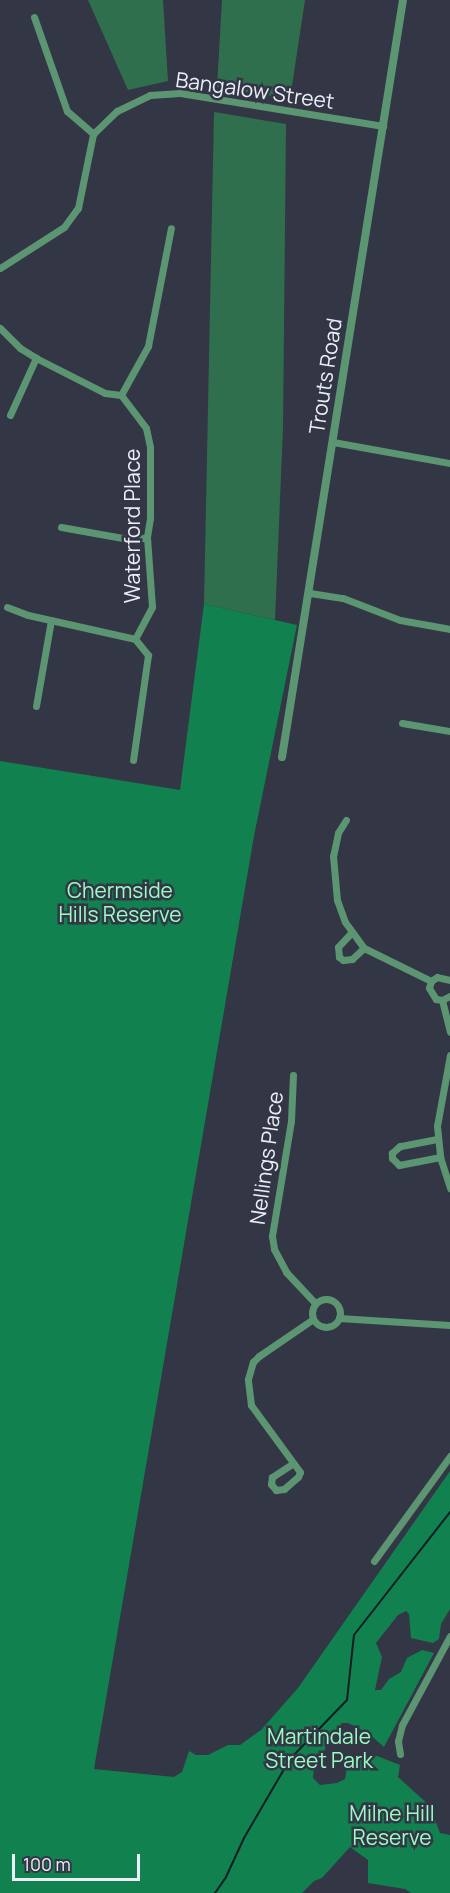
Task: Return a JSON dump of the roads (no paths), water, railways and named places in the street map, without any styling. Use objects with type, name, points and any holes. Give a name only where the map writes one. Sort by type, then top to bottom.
[{"type":"street","name":"Trouts Road","points":[[282,757],[404,0]]},
{"type":"street","points":[[0,268],[64,227],[78,208],[93,134],[67,111],[34,17]]},
{"type":"street","name":"Bangalow Street","points":[[93,134],[117,111],[150,95],[162,93],[180,93],[383,126]]},
{"type":"street","points":[[0,328],[20,348],[36,358],[105,393],[121,395],[148,346],[171,228]]},
{"type":"street","points":[[10,415],[36,358]]},
{"type":"street","name":"Waterford Place","points":[[121,395],[146,428],[150,447],[150,518],[147,537],[152,608],[135,639]]},
{"type":"street","points":[[333,442],[450,463]]},
{"type":"street","points":[[61,527],[134,540],[147,537]]},
{"type":"street","points":[[310,593],[343,598],[400,620],[450,629]]},
{"type":"street","points":[[7,607],[51,620],[135,639],[148,655],[133,760]]},
{"type":"street","points":[[36,706],[51,620]]},
{"type":"street","points":[[402,723],[450,731]]},
{"type":"street","points":[[346,820],[335,844],[333,871],[339,910],[351,933],[364,948],[431,981]]},
{"type":"street","points":[[351,933],[338,947],[339,957],[343,960],[352,959],[364,948]]},
{"type":"street","points":[[431,981],[441,976],[450,980]]},
{"type":"street","points":[[431,981],[431,994],[442,1000],[450,1032]]},
{"type":"street","points":[[442,1000],[450,996]]},
{"type":"street","points":[[450,1055],[437,1126],[440,1157],[450,1188]]},
{"type":"street","name":"Nellings Place","points":[[293,1075],[291,1121],[272,1236],[274,1249],[286,1272],[315,1303]]},
{"type":"street","points":[[437,1139],[400,1146],[392,1153],[392,1158],[399,1165],[440,1157]]},
{"type":"street","points":[[339,1318],[340,1310],[335,1302],[323,1299],[315,1303],[311,1311],[313,1319],[319,1326],[328,1327],[339,1318],[450,1325]]},
{"type":"street","points":[[292,1464],[288,1453],[251,1405],[248,1378],[253,1362],[259,1356],[313,1319]]},
{"type":"street","points":[[374,1561],[450,1456]]},
{"type":"street","points":[[400,1754],[398,1741],[402,1725],[450,1636]]},
{"type":"waterway","points":[[215,1893],[290,1759],[347,1700],[354,1635],[450,1512]]},
{"type":"park label","name":"Chermside Hills Reserve","points":[[120,902]]},
{"type":"park label","name":"Martindale Street Park","points":[[319,1748]]},
{"type":"park label","name":"Milne Hill Reserve","points":[[392,1825]]}]
